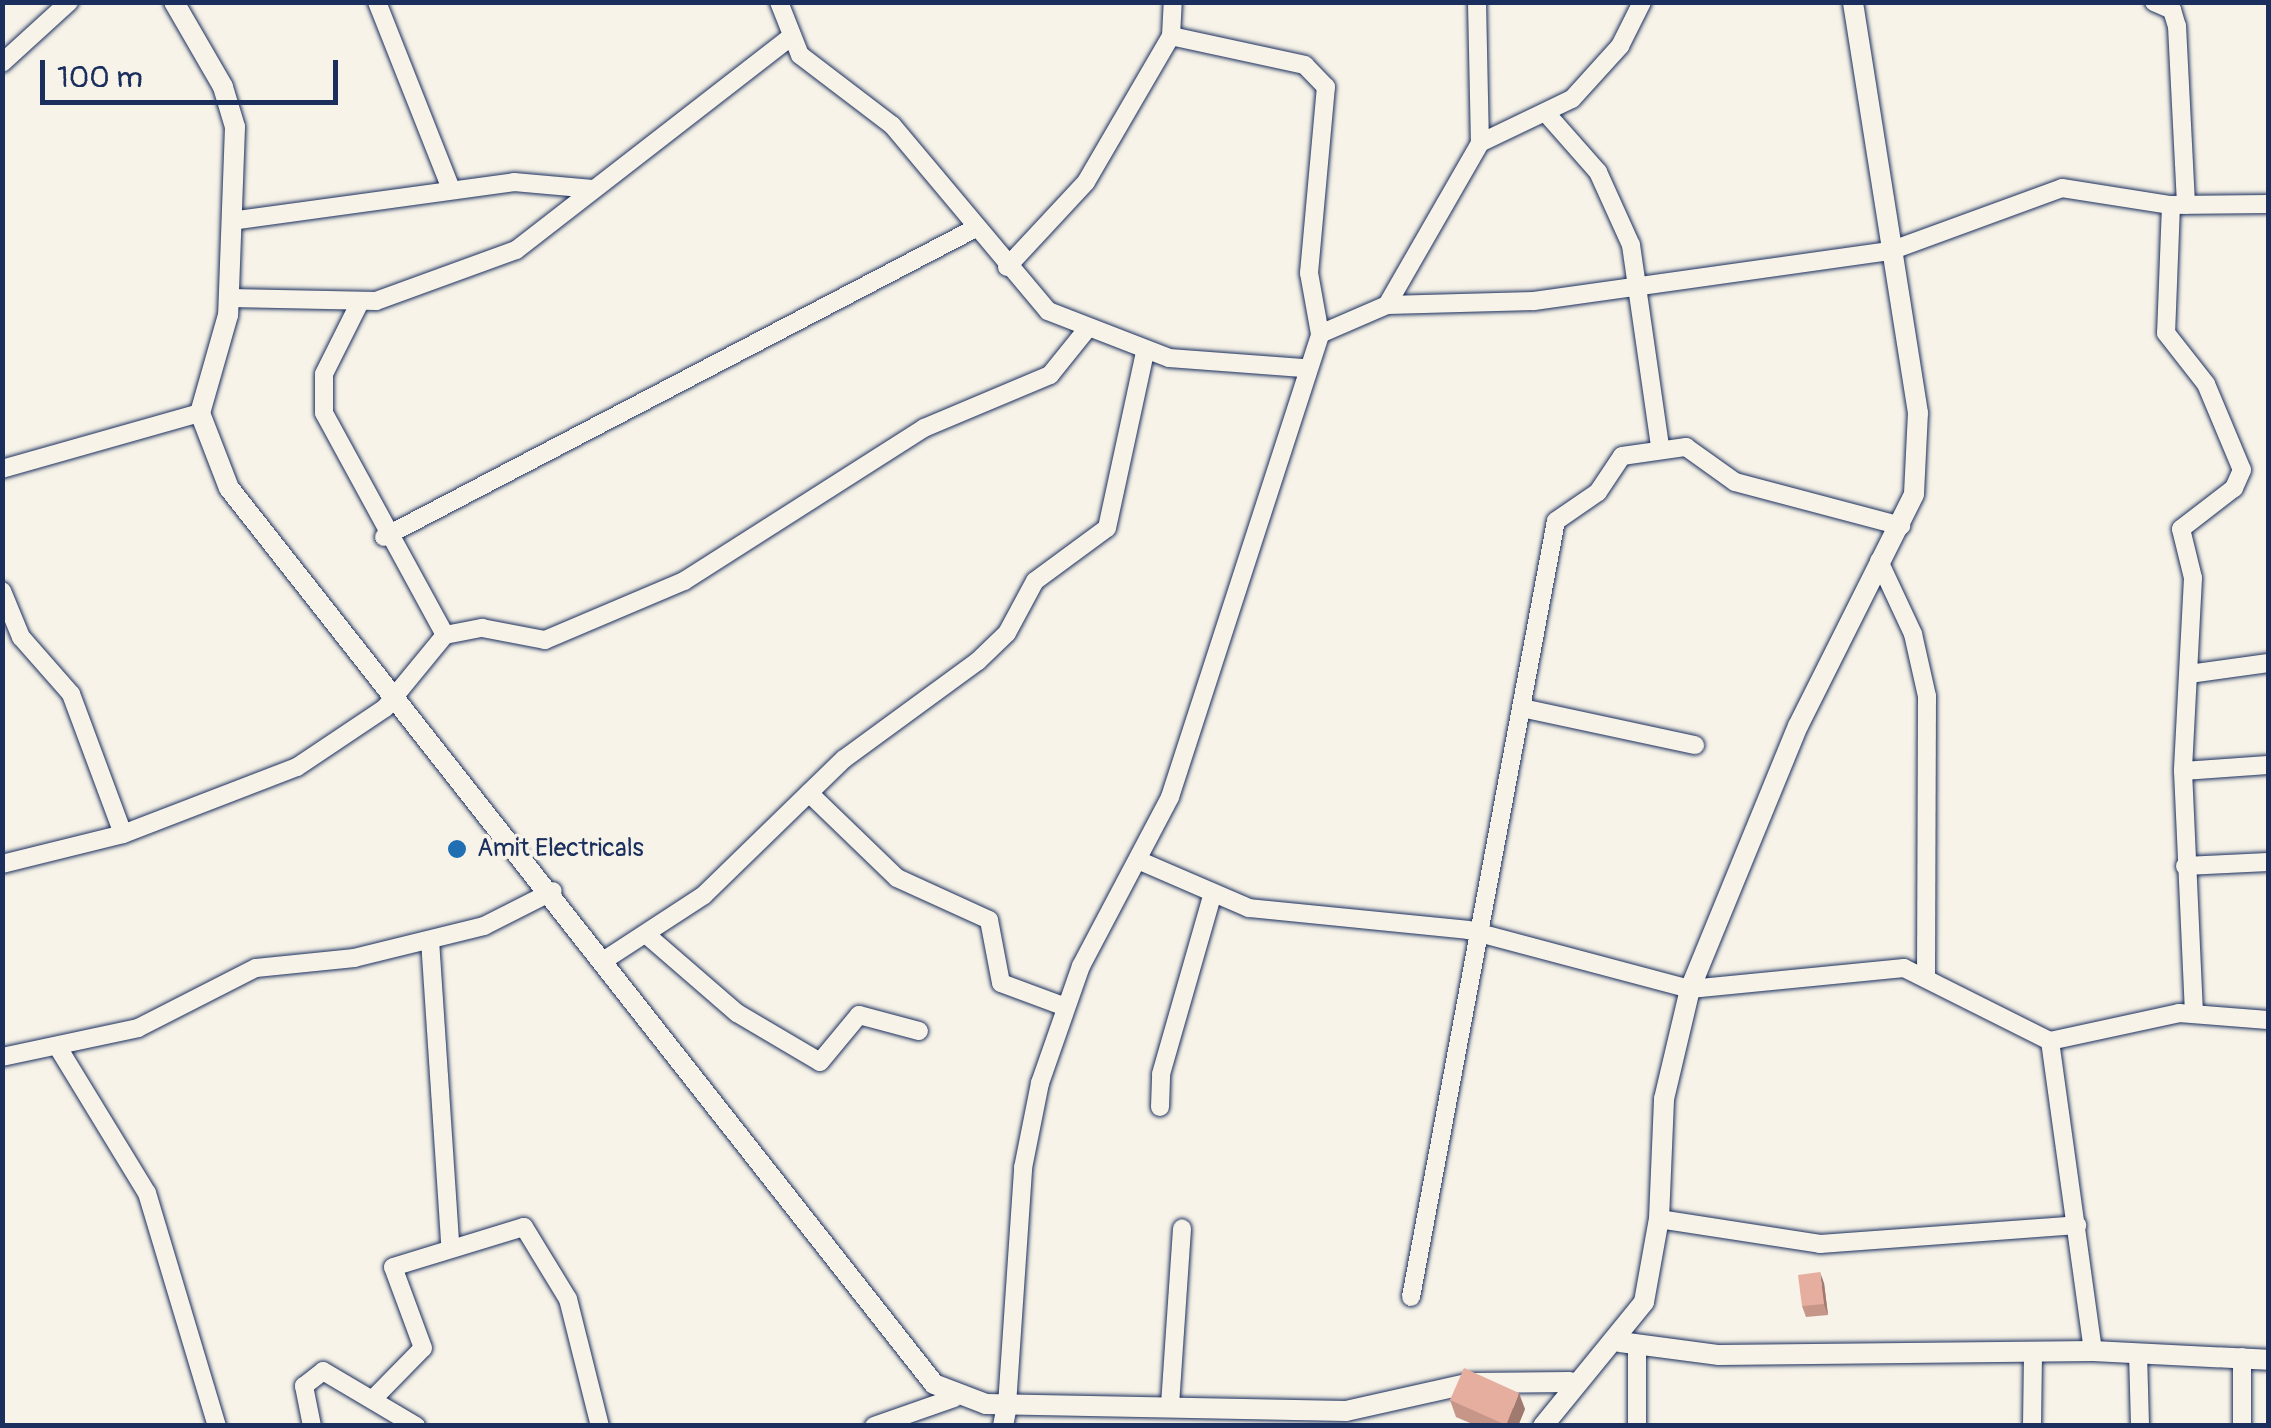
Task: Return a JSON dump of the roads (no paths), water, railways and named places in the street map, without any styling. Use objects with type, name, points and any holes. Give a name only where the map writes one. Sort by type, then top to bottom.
[{"type":"street","points":[[2,63],[69,2]]},
{"type":"street","points":[[174,2],[224,87],[235,128],[238,220],[230,298],[200,413],[229,488],[553,891],[912,1361],[954,1398],[1005,1415],[1123,1417],[1170,1405],[1346,1411],[1471,1383],[1570,1382]]},
{"type":"street","points":[[377,2],[451,189]]},
{"type":"street","points":[[779,2],[792,36],[811,67],[901,134],[972,230],[1048,311],[1145,352],[1303,368]]},
{"type":"street","points":[[1007,267],[1086,182],[1171,36],[1173,2]]},
{"type":"street","points":[[1387,304],[1480,143],[1477,2]]},
{"type":"street","points":[[1480,143],[1546,113],[1598,74],[1642,2]]},
{"type":"street","points":[[1637,1426],[1628,1345],[1644,1302],[1660,1219],[1664,1099],[1690,988],[1753,828],[1879,560],[1901,526],[1916,480],[1918,413],[1853,2]]},
{"type":"street","points":[[2154,2],[2172,10],[2176,26],[2179,205],[2166,333],[2206,384],[2242,470],[2234,488],[2182,525],[2193,578],[2183,771],[2194,1012]]},
{"type":"street","points":[[230,298],[360,302],[516,250],[792,36]]},
{"type":"street","points":[[1005,1415],[1027,1136],[1066,1007],[1170,797],[1247,577],[1303,368],[1320,334],[1309,273],[1326,87],[1296,62],[1171,36]]},
{"type":"street","points":[[1546,113],[1606,185],[1641,288],[1660,447]]},
{"type":"street","points":[[238,220],[524,182],[593,189]]},
{"type":"street","points":[[1320,334],[1387,304],[1641,288],[1890,251],[2062,188],[2179,205],[2268,204]]},
{"type":"street","points":[[384,537],[972,230]]},
{"type":"street","points":[[360,302],[327,364],[322,404],[384,537],[445,635]]},
{"type":"street","points":[[2,864],[123,834],[297,767],[354,734],[445,635],[482,628],[545,640],[667,589],[924,428],[1050,374],[1088,330]]},
{"type":"street","points":[[606,959],[648,936],[712,888],[809,793],[994,647],[1035,580],[1108,528],[1145,352]]},
{"type":"street","points":[[2,469],[200,413]]},
{"type":"street","points":[[1411,1297],[1484,936],[1556,521],[1598,492],[1622,456],[1660,447],[1700,451],[1735,482],[1901,526]]},
{"type":"street","points":[[1879,560],[1913,634],[1927,696],[1926,975]]},
{"type":"street","points":[[2,592],[21,637],[78,707],[123,834]]},
{"type":"street","points":[[2189,674],[2268,663]]},
{"type":"street","points":[[1522,708],[1695,744]]},
{"type":"street","points":[[2183,771],[2268,765]]},
{"type":"street","points":[[809,793],[896,878],[990,920],[1001,983],[1066,1007]]},
{"type":"street","points":[[1138,860],[1212,900],[1484,936],[1690,988],[1874,966],[1926,975],[2050,1041],[2194,1012],[2268,1020]]},
{"type":"street","points":[[2185,866],[2268,862]]},
{"type":"street","points":[[3,1056],[59,1049],[138,1028],[256,968],[430,940],[553,891]]},
{"type":"street","points":[[1160,1106],[1161,1074],[1212,900]]},
{"type":"street","points":[[648,936],[737,1013],[820,1062],[858,1015],[920,1031]]},
{"type":"street","points":[[430,940],[450,1245]]},
{"type":"street","points":[[2050,1041],[2094,1350]]},
{"type":"street","points":[[59,1049],[147,1193],[218,1426]]},
{"type":"street","points":[[1660,1219],[1820,1244],[2076,1224]]},
{"type":"street","points":[[372,1398],[423,1348],[392,1267],[516,1226],[535,1237],[568,1299],[600,1426]]},
{"type":"street","points":[[1170,1405],[1182,1228]]},
{"type":"street","points":[[1543,1426],[1570,1382],[1628,1345],[2033,1353],[2094,1350],[2268,1360]]},
{"type":"street","points":[[2032,1426],[2033,1353]]},
{"type":"street","points":[[2138,1353],[2140,1426]]},
{"type":"street","points":[[2242,1358],[2242,1426]]},
{"type":"street","points":[[312,1426],[303,1394],[312,1374],[332,1373],[416,1426]]},
{"type":"street","points":[[874,1426],[954,1398]]},
{"type":"place","name":"Amit Electricals","points":[[457,849]]}]
